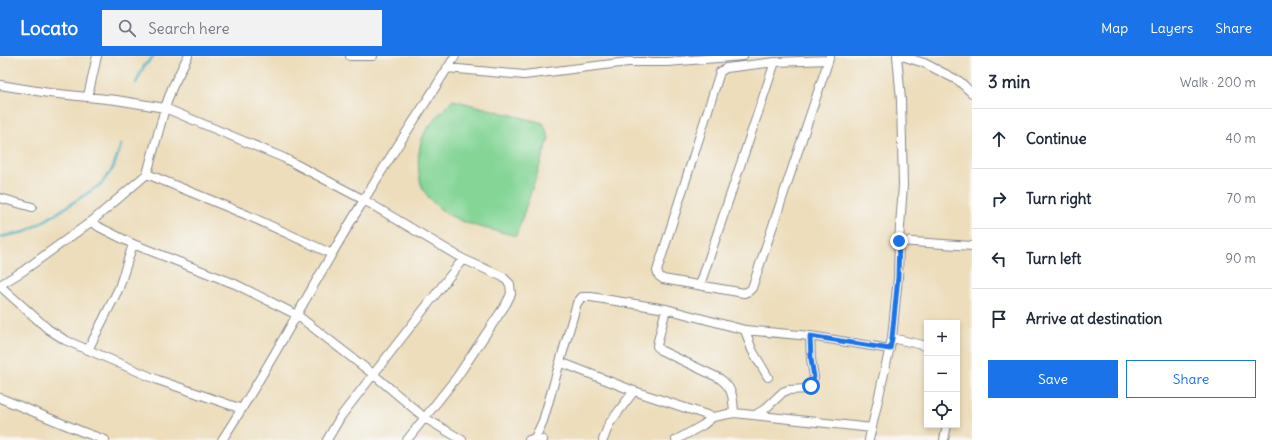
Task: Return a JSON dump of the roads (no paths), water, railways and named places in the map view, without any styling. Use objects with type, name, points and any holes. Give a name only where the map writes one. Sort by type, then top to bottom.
[{"type":"street","points":[[88,96],[97,56]]},
{"type":"street","points":[[188,56],[172,88],[165,108],[147,174],[92,221],[0,286],[48,329],[65,340],[158,380],[242,409]]},
{"type":"street","points":[[350,56],[373,56]]},
{"type":"street","points":[[222,440],[242,409],[364,200],[455,56]]},
{"type":"street","points":[[447,68],[524,75],[628,62],[667,62],[743,56]]},
{"type":"street","points":[[869,440],[892,338],[898,277],[903,185],[897,56]]},
{"type":"street","points":[[902,56],[924,63],[952,77],[959,81],[972,93]]},
{"type":"street","points":[[829,58],[752,288],[744,293],[663,279],[659,276],[657,271],[720,72],[726,68],[775,62],[829,58]]},
{"type":"street","points":[[700,285],[775,62]]},
{"type":"street","points":[[0,85],[49,93],[88,96],[165,108],[284,158],[364,200],[463,259],[503,277],[510,284],[511,294],[506,304],[457,377],[407,440]]},
{"type":"street","points":[[147,174],[248,215],[332,254]]},
{"type":"street","points":[[0,198],[32,207]]},
{"type":"street","points":[[92,221],[100,227],[133,244],[236,284],[297,315],[373,374],[425,418],[462,440]]},
{"type":"street","points":[[899,241],[972,246]]},
{"type":"street","points":[[88,350],[119,288],[133,244]]},
{"type":"street","points":[[327,440],[341,416],[463,259]]},
{"type":"street","points":[[536,439],[543,421],[577,303],[582,297],[666,309],[745,330],[810,336],[890,349]]},
{"type":"street","points":[[666,309],[657,346],[660,350],[719,378],[727,384],[733,397],[734,413]]},
{"type":"street","points":[[745,330],[752,350],[768,377]]},
{"type":"street","points":[[755,415],[766,409],[783,392],[788,390],[808,389],[811,386],[814,377],[811,359],[810,336]]},
{"type":"street","points":[[892,338],[924,345]]},
{"type":"street","points":[[560,362],[634,391],[713,417]]},
{"type":"street","points":[[603,440],[608,424],[634,391]]},
{"type":"street","points":[[0,398],[105,440]]},
{"type":"street","points":[[676,440],[703,425],[713,417],[734,413],[872,428]]},
{"type":"street","points":[[944,440],[946,428]]},
{"type":"waterway","points":[[136,83],[144,66],[154,56]]},
{"type":"waterway","points":[[0,237],[25,232],[59,212],[101,184],[113,168],[121,145]]}]
